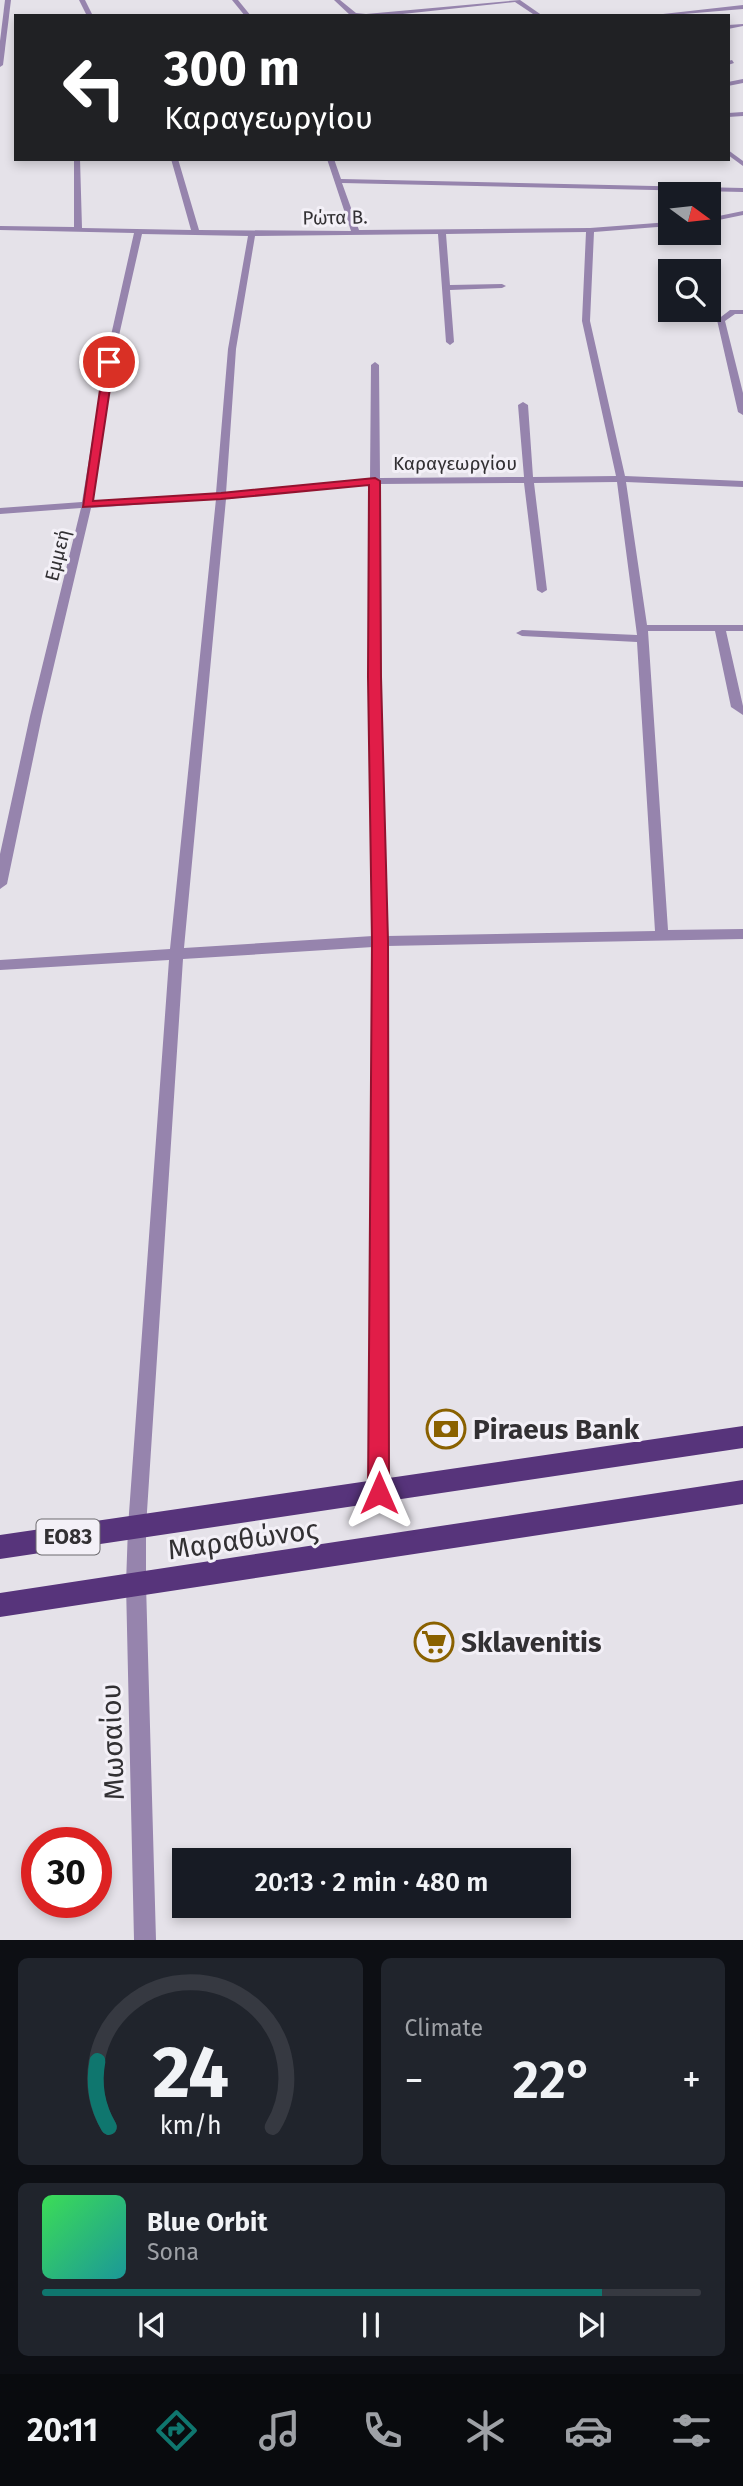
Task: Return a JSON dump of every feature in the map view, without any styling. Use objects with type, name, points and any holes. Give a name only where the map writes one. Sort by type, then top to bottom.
[{"type":"main road","name":"Μαραθώνος","points":[[0,1548],[743,1437]]},
{"type":"main road","name":"Μαραθώνος","points":[[0,1605],[743,1492]]},
{"type":"street","points":[[0,65],[8,0]]},
{"type":"street","points":[[235,0],[246,14]]},
{"type":"street","points":[[385,14],[516,0],[537,14]]},
{"type":"street","points":[[338,1],[353,14]]},
{"type":"street","points":[[338,1],[348,1]]},
{"type":"street","points":[[681,14],[743,7]]},
{"type":"street","points":[[730,27],[741,25]]},
{"type":"street","points":[[77,161],[78,230]]},
{"type":"street","points":[[175,161],[196,234]]},
{"type":"street","points":[[331,161],[356,233]]},
{"type":"street","points":[[338,181],[743,190]]},
{"type":"street","points":[[721,218],[743,213]]},
{"type":"street","points":[[725,218],[743,221]]},
{"type":"street","name":"Ρώτα Β.","points":[[0,228],[252,234],[590,230],[658,225]]},
{"type":"street","points":[[590,230],[586,321],[621,479],[641,633],[662,936]]},
{"type":"street","name":"Εμμεή","points":[[0,884],[36,716],[87,505],[109,362],[138,233]]},
{"type":"street","points":[[442,233],[450,342]]},
{"type":"street","name":"Μωσαίου","points":[[145,1940],[136,1584],[137,1527],[176,955],[221,496],[232,349],[252,234]]},
{"type":"street","points":[[445,288],[502,286]]},
{"type":"street","points":[[743,312],[733,313],[721,320],[743,412]]},
{"type":"street","points":[[375,365],[374,677],[380,941],[379,1493]]},
{"type":"street","points":[[523,405],[542,590]]},
{"type":"street","name":"Καραγεωργίου","points":[[0,512],[221,496],[375,481],[621,479],[743,484]]},
{"type":"street","points":[[720,628],[737,707],[743,711]]},
{"type":"street","points":[[522,633],[641,633],[743,628]]},
{"type":"street","points":[[0,965],[380,941],[743,934]]},
{"type":"place","name":"Piraeus Bank","points":[[446,1429]]},
{"type":"place","name":"Sklavenitis","points":[[434,1642]]},
{"type":"route","points":[[109,362],[87,505],[221,496],[375,481],[374,677],[380,941],[379,1493]]}]
